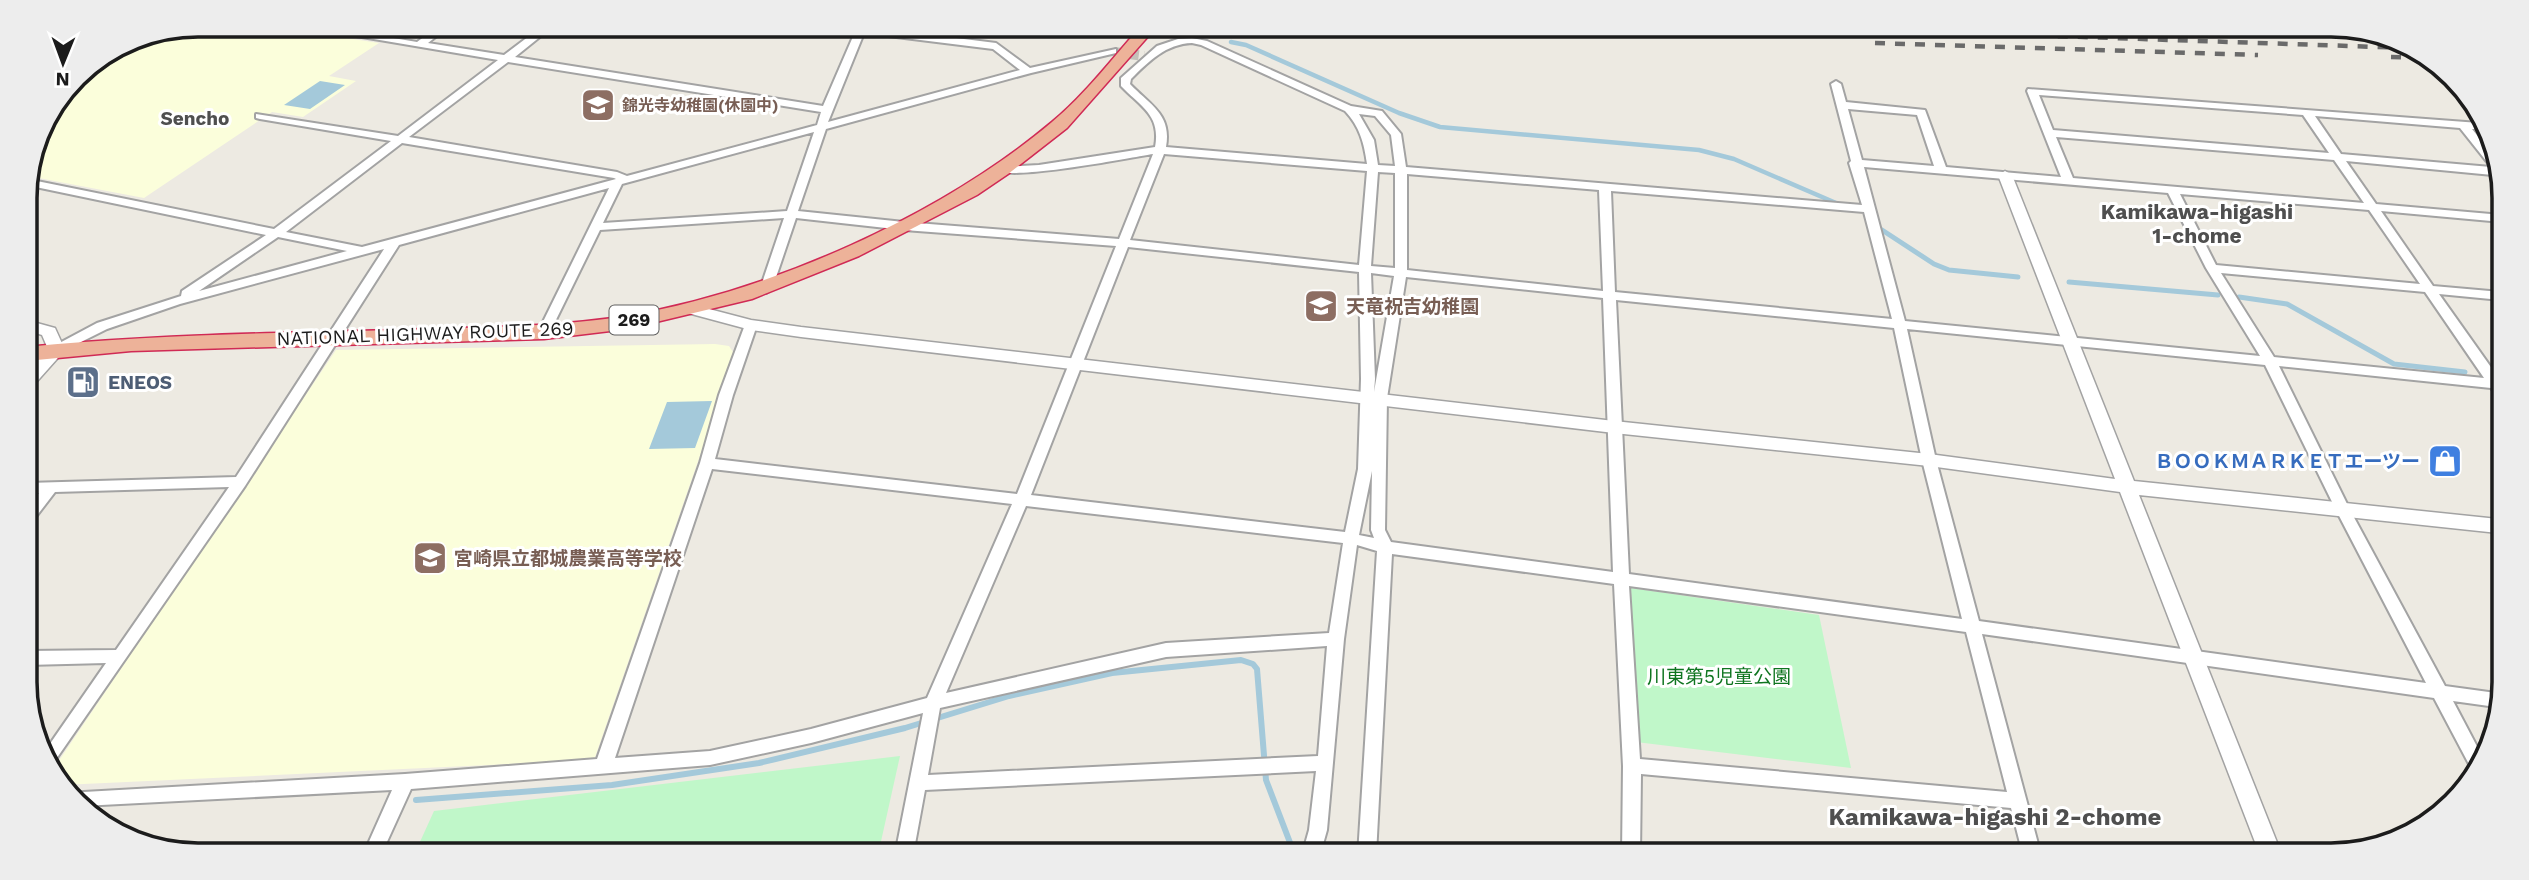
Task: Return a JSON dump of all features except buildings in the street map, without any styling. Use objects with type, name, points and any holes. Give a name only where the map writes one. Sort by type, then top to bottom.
[{"type":"highway","name":"NATIONAL HIGHWAY ROUTE 269","points":[[37,353],[144,344],[544,332],[627,322],[765,289],[904,226],[970,191],[1002,170],[1061,124],[1140,37]]},
{"type":"street","points":[[378,37],[827,110]]},
{"type":"street","points":[[421,44],[430,37]]},
{"type":"street","points":[[176,301],[278,232],[535,37]]},
{"type":"street","points":[[765,289],[827,110],[857,37]]},
{"type":"street","points":[[914,37],[996,46],[1028,71]]},
{"type":"street","points":[[906,843],[933,703],[1021,501],[1165,134],[1163,122],[1125,84],[1126,78],[1146,57],[1165,45],[1182,40],[1197,41],[1349,110],[1378,113],[1399,142],[1401,272],[1374,397],[1365,469],[1351,538],[1336,639],[1326,763],[1314,843]]},
{"type":"street","points":[[37,371],[57,350],[122,318],[176,301],[1028,71],[1112,51]]},
{"type":"street","points":[[1836,84],[1899,322],[1929,460],[2029,843]]},
{"type":"street","points":[[2068,180],[2032,92],[2475,126]]},
{"type":"street","points":[[1841,105],[1921,112],[1941,170]]},
{"type":"street","points":[[1349,110],[1360,121],[1369,140],[1373,168],[1365,269],[1374,397],[1378,530],[1385,547],[1368,843]]},
{"type":"street","points":[[2306,113],[2492,378]]},
{"type":"street","points":[[260,117],[617,174],[622,182]]},
{"type":"street","points":[[2464,125],[2486,152]]},
{"type":"street","points":[[2050,133],[2490,171]]},
{"type":"street","points":[[1002,170],[1160,150],[1869,209]]},
{"type":"street","points":[[1855,163],[2492,217]]},
{"type":"street","points":[[2005,176],[2266,843]]},
{"type":"street","points":[[544,332],[622,182]]},
{"type":"street","points":[[38,184],[364,251]]},
{"type":"street","points":[[1605,188],[1621,578],[1632,766],[1631,843]]},
{"type":"street","points":[[2172,189],[2213,268],[2269,360],[2343,510],[2474,757]]},
{"type":"street","points":[[597,228],[792,214],[904,226],[1124,243],[1608,295],[2269,360],[2492,385]]},
{"type":"street","points":[[53,753],[240,482],[393,244]]},
{"type":"street","points":[[2213,268],[2492,295]]},
{"type":"street","points":[[690,309],[751,325],[1614,427],[1929,460],[2129,487],[2492,525]]},
{"type":"street","points":[[603,768],[751,325]]},
{"type":"street","points":[[37,328],[49,332],[57,350]]},
{"type":"street","points":[[707,463],[1351,538],[1385,547],[2193,656],[2491,699]]},
{"type":"street","points":[[37,488],[240,482]]},
{"type":"street","points":[[37,505],[50,489]]},
{"type":"street","points":[[87,798],[405,782],[710,758],[811,736],[933,703],[1166,650],[1336,639]]},
{"type":"street","points":[[37,658],[119,656]]},
{"type":"street","points":[[918,783],[1326,763]]},
{"type":"street","points":[[1632,766],[2018,801]]},
{"type":"street","points":[[377,843],[405,782]]},
{"type":"shaded area","points":[[198,37],[340,37],[379,43],[329,76],[356,81],[303,117],[272,112],[144,198],[38,178],[49,136],[70,100],[98,98],[98,72],[127,53],[146,45],[177,38]]},
{"type":"shaded area","name":"宮崎県立都城農業高等学校","points":[[715,344],[729,346],[735,355],[594,760],[74,784],[58,762],[336,350]]},
{"type":"green space","name":"川東第5児童公園","points":[[1631,588],[1819,615],[1851,768],[1636,742]]},
{"type":"green space","points":[[900,756],[881,843],[419,843],[434,811]]},
{"type":"water","points":[[320,81],[345,85],[310,109],[284,105]]},
{"type":"water","points":[[712,401],[695,448],[649,449],[667,402]]},
{"type":"waterway","points":[[1231,42],[1246,45],[1399,113],[1440,127],[1699,150],[1734,159],[1836,203]]},
{"type":"waterway","points":[[1882,230],[1934,264],[1949,270],[2018,277]]},
{"type":"waterway","points":[[2069,282],[2218,295]]},
{"type":"waterway","points":[[2239,297],[2287,304],[2394,364],[2465,372]]},
{"type":"waterway","points":[[416,800],[612,785],[759,763],[905,728],[1009,696],[1112,673],[1241,660],[1253,664],[1257,669],[1266,780],[1290,843]]},
{"type":"tunnel","points":[[1114,52],[1144,56]]},
{"type":"railway","points":[[2083,37],[2388,47]]},
{"type":"railway","points":[[1875,43],[2258,55]]},
{"type":"railway","points":[[2391,57],[2411,58]]},
{"type":"place","name":"錦光寺幼稚園(休園中)","points":[[598,105]]},
{"type":"place","name":"天竜祝吉幼稚園","points":[[1321,306]]},
{"type":"place","name":"ENEOS","points":[[83,382]]},
{"type":"place","name":"ＢＯＯＫＭＡＲＫＥＴエーツー","points":[[2445,461]]},
{"type":"place","name":"宮崎県立都城農業高等学校","points":[[430,558]]},
{"type":"district","name":"Sencho","points":[[195,118]]},
{"type":"district","name":"Kamikawa-higashi 1-chome","points":[[2197,224]]},
{"type":"district","name":"Kamikawa-higashi 2-chome","points":[[1995,817]]}]
